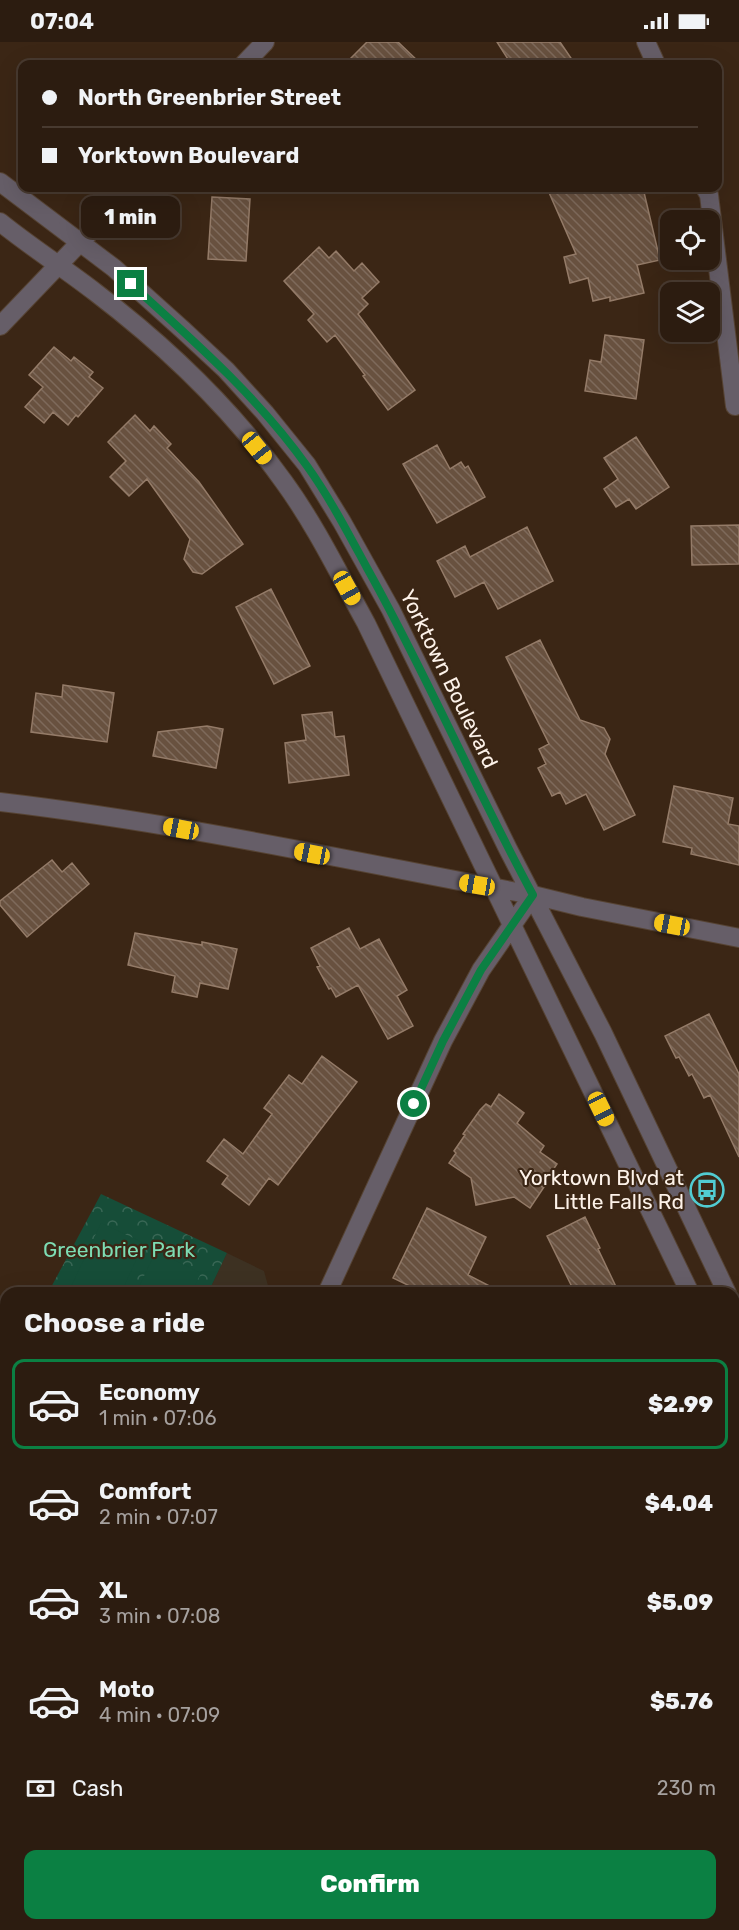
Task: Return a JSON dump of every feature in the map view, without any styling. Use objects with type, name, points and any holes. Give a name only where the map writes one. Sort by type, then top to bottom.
[{"type":"street","points":[[248,60],[264,42]]},
{"type":"street","points":[[646,42],[654,60]]},
{"type":"street","name":"Yorktown Boulevard","points":[[0,182],[114,268],[226,370],[307,465],[391,610],[508,849],[603,1033],[724,1287]]},
{"type":"street","points":[[0,326],[128,192]]},
{"type":"street","points":[[707,192],[735,406]]},
{"type":"street","points":[[0,222],[96,292],[164,349],[206,389],[244,431],[284,482],[318,536],[366,623],[687,1287]]},
{"type":"street","points":[[0,802],[61,809],[159,825],[533,895],[739,939]]},
{"type":"street","points":[[330,1287],[443,1041],[481,970],[533,895]]},
{"type":"shaded area","points":[[227,1253],[264,1271],[268,1287],[211,1287]]},
{"type":"green space","name":"Greenbrier Park","points":[[101,1194],[227,1253],[211,1287],[51,1287]]},
{"type":"green space","points":[[101,1223],[144,1243],[124,1287],[71,1287]]},
{"type":"green space","points":[[156,1251],[201,1273],[194,1287],[139,1287]]},
{"type":"building","points":[[367,42],[398,42],[417,60],[349,60]]},
{"type":"building","points":[[497,42],[560,42],[572,60],[508,60]]},
{"type":"building","points":[[549,192],[644,192],[660,260],[637,265],[644,293],[610,301],[610,297],[593,301],[588,278],[570,283],[564,257],[576,254]]},
{"type":"building","points":[[212,197],[250,199],[246,261],[208,259]]},
{"type":"building","points":[[319,247],[329,258],[336,251],[354,271],[362,263],[379,282],[362,298],[368,304],[358,314],[415,390],[388,410],[335,335],[327,342],[308,320],[314,314],[284,281]]},
{"type":"building","points":[[605,335],[644,340],[636,399],[585,391],[590,360],[601,362]]},
{"type":"building","points":[[54,347],[71,361],[74,357],[93,372],[89,377],[103,388],[68,425],[53,412],[44,423],[25,407],[43,387],[29,375]]},
{"type":"building","points":[[135,415],[150,431],[154,426],[171,444],[167,448],[199,482],[243,544],[202,574],[193,572],[184,559],[190,539],[147,479],[129,496],[110,477],[126,461],[108,442]]},
{"type":"building","points":[[636,437],[669,487],[636,509],[629,499],[616,507],[604,489],[618,479],[604,458]]},
{"type":"building","points":[[437,445],[450,469],[461,462],[465,468],[468,466],[485,497],[437,523],[403,464]]},
{"type":"building","points":[[739,525],[739,564],[692,565],[691,526]]},
{"type":"building","points":[[527,527],[553,581],[498,609],[484,582],[455,597],[437,561],[465,546],[470,557]]},
{"type":"building","points":[[271,589],[310,666],[274,684],[236,607]]},
{"type":"building","points":[[540,640],[580,720],[604,728],[610,739],[605,754],[635,815],[604,830],[586,794],[566,804],[560,792],[552,796],[538,768],[546,764],[539,749],[549,744],[506,657]]},
{"type":"building","points":[[63,685],[114,693],[107,742],[31,732],[36,693],[62,697]]},
{"type":"building","points":[[332,712],[335,737],[344,736],[349,775],[289,783],[285,743],[306,740],[302,715]]},
{"type":"building","points":[[207,726],[223,729],[216,768],[153,756],[158,732]]},
{"type":"building","points":[[674,786],[733,798],[728,824],[739,826],[739,865],[691,854],[692,848],[663,842]]},
{"type":"building","points":[[52,860],[62,872],[72,863],[89,884],[27,937],[0,905],[0,901]]},
{"type":"building","points":[[349,928],[360,949],[379,939],[407,990],[397,996],[413,1026],[388,1039],[358,985],[336,997],[317,967],[320,966],[311,948]]},
{"type":"building","points":[[135,933],[237,949],[228,989],[200,983],[197,997],[172,992],[175,976],[128,965]]},
{"type":"building","points":[[709,1014],[739,1074],[739,1157],[710,1095],[704,1098],[692,1074],[689,1076],[679,1057],[676,1058],[665,1036]]},
{"type":"building","points":[[322,1056],[357,1082],[278,1185],[269,1178],[249,1205],[222,1184],[228,1176],[207,1161],[224,1139],[243,1154],[272,1114],[264,1108],[289,1075],[302,1084]]},
{"type":"building","points":[[499,1094],[524,1113],[517,1123],[544,1146],[540,1152],[557,1164],[530,1208],[514,1197],[476,1205],[471,1178],[449,1163],[465,1135],[463,1134],[480,1110],[486,1104],[491,1107]]},
{"type":"building","points":[[427,1208],[486,1237],[468,1275],[491,1287],[412,1287],[393,1278]]},
{"type":"building","points":[[585,1217],[616,1287],[572,1287],[547,1236]]},
{"type":"place","name":"Yorktown Blvd at Little Falls Rd","points":[[707,1190]]},
{"type":"route","points":[[131,284],[226,370],[307,465],[391,610],[508,849],[533,895],[481,970],[443,1041],[414,1104]]}]
